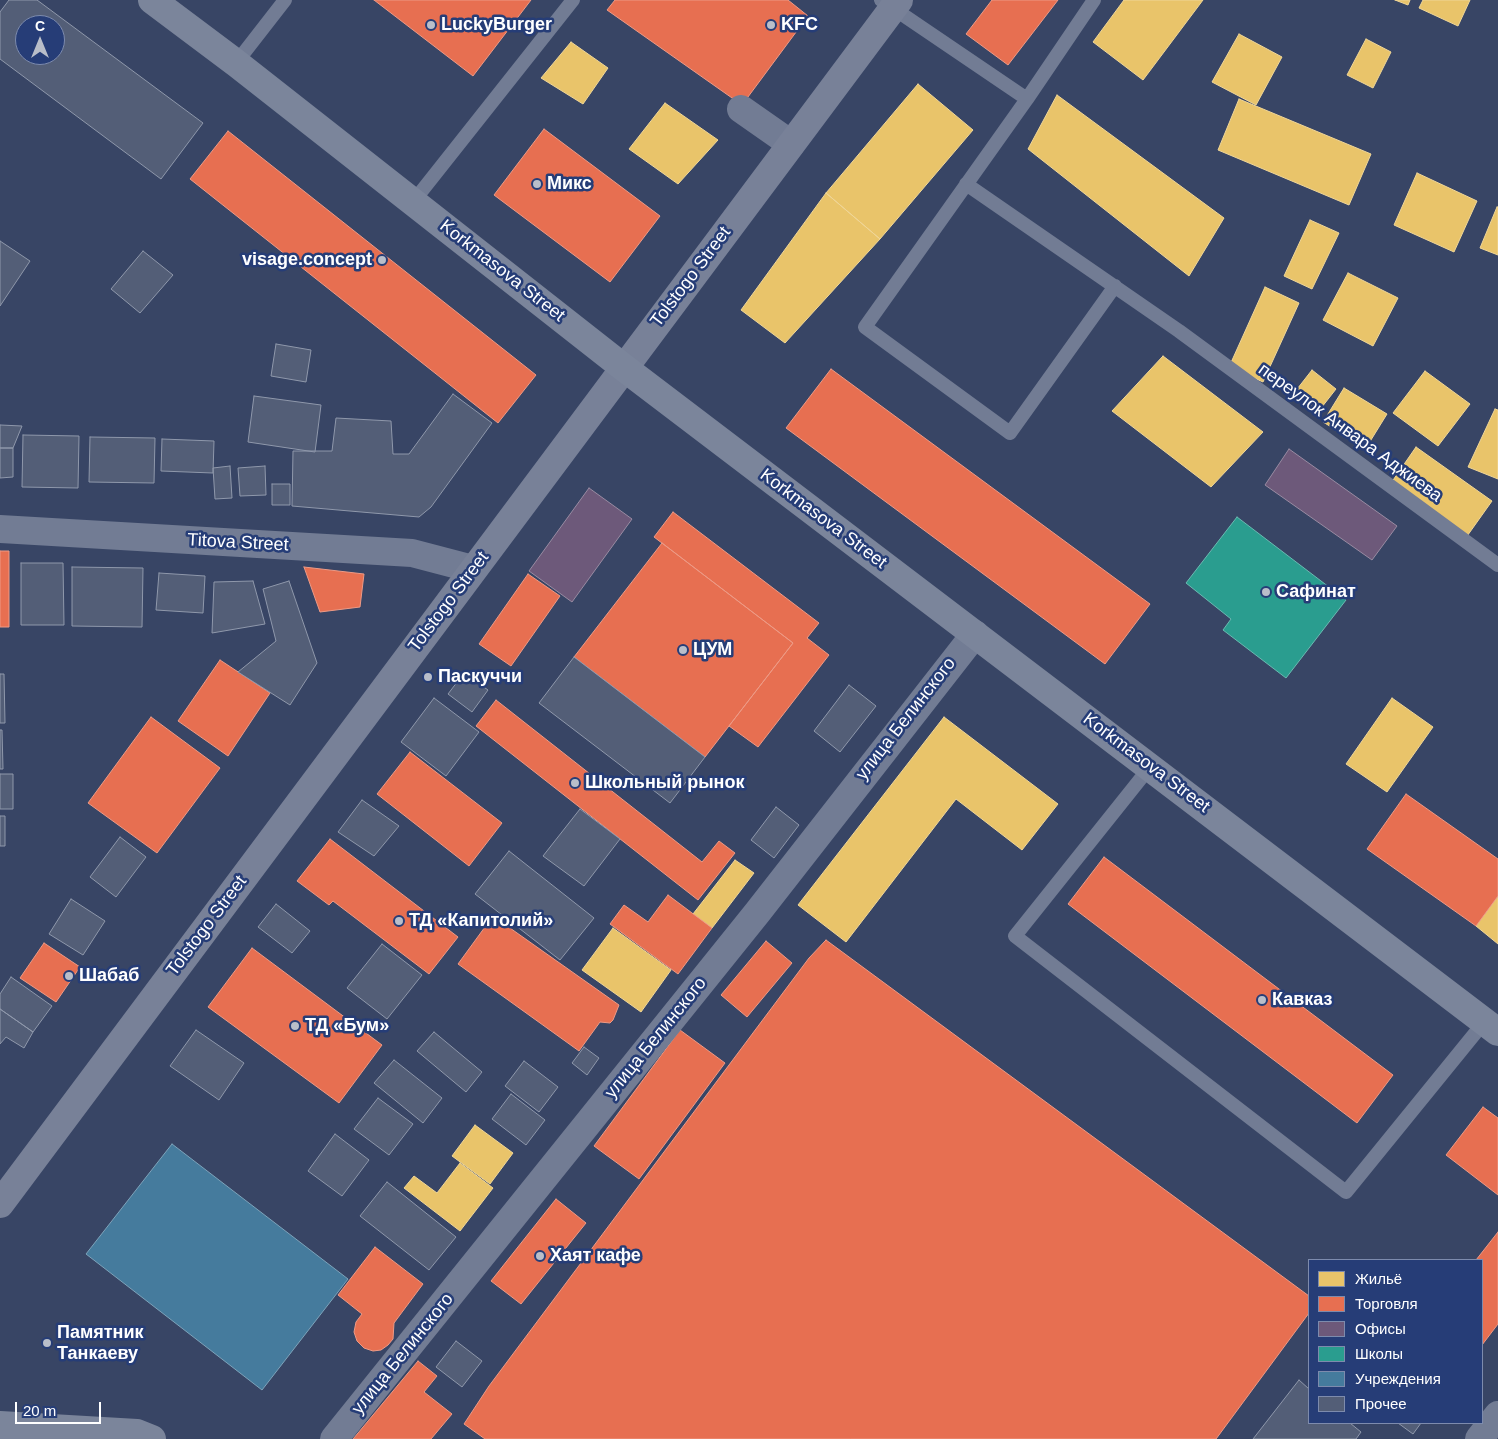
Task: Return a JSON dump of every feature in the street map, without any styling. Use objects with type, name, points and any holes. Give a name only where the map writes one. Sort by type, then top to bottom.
[{"type":"main road","name":"Korkmasova Street","points":[[152,0],[236,63],[624,367],[1492,1028]]},
{"type":"main road","name":"Tolstogo Street","points":[[0,1204],[791,144],[891,3]]},
{"type":"main road","points":[[0,1425],[137,1433],[152,1439]]},
{"type":"street","points":[[741,108],[791,144]]},
{"type":"street","name":"Titova Street","points":[[0,529],[412,553],[473,569]]},
{"type":"street","name":"улица Белинского","points":[[334,1439],[757,913],[974,634]]},
{"type":"street","points":[[1479,1439],[1498,1415]]},
{"type":"lane","points":[[236,63],[285,0]]},
{"type":"lane","points":[[413,202],[573,0]]},
{"type":"lane","points":[[1094,0],[865,327],[1010,433],[1115,286]]},
{"type":"lane","points":[[891,3],[1027,98]]},
{"type":"lane","name":"переулок Анвара Аджиева","points":[[966,184],[1179,331],[1498,565]]},
{"type":"lane","points":[[1150,767],[1144,771],[1016,936],[1346,1192],[1481,1026],[1492,1028]]},
{"type":"building: Жильё","points":[[1124,0],[1203,0],[1143,80],[1093,42]]},
{"type":"building: Жильё","points":[[1395,0],[1410,0],[1408,5]]},
{"type":"building: Жильё","points":[[1423,0],[1470,0],[1458,26],[1419,8]]},
{"type":"building: Жильё","points":[[1239,34],[1282,57],[1256,105],[1212,82]]},
{"type":"building: Жильё","points":[[1366,39],[1391,52],[1373,88],[1347,75]]},
{"type":"building: Жильё","points":[[571,42],[608,68],[583,104],[541,78]]},
{"type":"building: Жильё","points":[[918,84],[973,130],[880,239],[826,193]]},
{"type":"building: Жильё","points":[[1057,95],[1224,218],[1189,276],[1028,149]]},
{"type":"building: Жильё","points":[[1239,99],[1371,154],[1349,205],[1218,150]]},
{"type":"building: Жильё","points":[[665,103],[718,140],[678,184],[629,149]]},
{"type":"building: Жильё","points":[[1417,173],[1477,201],[1454,252],[1394,225]]},
{"type":"building: Жильё","points":[[826,193],[880,239],[785,343],[741,310]]},
{"type":"building: Жильё","points":[[1498,207],[1498,255],[1480,248]]},
{"type":"building: Жильё","points":[[1310,220],[1339,233],[1312,289],[1284,276]]},
{"type":"building: Жильё","points":[[1348,273],[1398,298],[1373,346],[1323,320]]},
{"type":"building: Жильё","points":[[1265,287],[1299,303],[1263,382],[1229,367]]},
{"type":"building: Жильё","points":[[1163,356],[1263,432],[1211,487],[1112,411]]},
{"type":"building: Жильё","points":[[1312,370],[1336,389],[1318,412],[1294,393]]},
{"type":"building: Жильё","points":[[1425,371],[1470,404],[1438,446],[1393,413]]},
{"type":"building: Жильё","points":[[1344,388],[1387,414],[1366,448],[1323,422]]},
{"type":"building: Жильё","points":[[1495,409],[1498,410],[1498,479],[1468,467]]},
{"type":"building: Жильё","points":[[1416,447],[1492,501],[1465,539],[1389,486]]},
{"type":"building: Жильё","points":[[1392,698],[1433,727],[1387,792],[1346,764]]},
{"type":"building: Жильё","points":[[944,717],[1058,804],[1022,850],[956,799],[846,942],[798,905]]},
{"type":"building: Жильё","points":[[735,860],[754,873],[712,928],[693,914]]},
{"type":"building: Жильё","points":[[1498,896],[1498,944],[1476,926]]},
{"type":"building: Жильё","points":[[613,928],[671,970],[641,1012],[582,970]]},
{"type":"building: Жильё","points":[[475,1125],[513,1153],[490,1184],[452,1156]]},
{"type":"building: Жильё","points":[[460,1163],[493,1188],[460,1231],[404,1188],[414,1176],[437,1193]]},
{"type":"building: Торговля","points":[[374,0],[531,0],[473,76]]},
{"type":"building: Торговля","points":[[615,0],[788,0],[808,16],[742,105],[607,10]]},
{"type":"building: Торговля","points":[[992,0],[1058,0],[1008,65],[966,34]]},
{"type":"building: Торговля","points":[[544,129],[660,216],[610,282],[494,195]]},
{"type":"building: Торговля","points":[[228,131],[536,375],[498,423],[190,179]]},
{"type":"building: Торговля","points":[[831,369],[1150,604],[1105,664],[786,428]]},
{"type":"building: Торговля","points":[[673,512],[819,623],[807,638],[829,655],[758,747],[729,726],[793,643],[654,537]]},
{"type":"building: Торговля","name":"ЦУМ","points":[[662,543],[793,643],[705,757],[574,657]]},
{"type":"building: Торговля","points":[[0,551],[9,551],[9,627],[0,627]]},
{"type":"building: Торговля","points":[[304,567],[364,574],[360,607],[320,612]]},
{"type":"building: Торговля","points":[[528,574],[560,596],[511,666],[479,644]]},
{"type":"building: Торговля","points":[[220,660],[270,693],[228,756],[178,721]]},
{"type":"building: Торговля","name":"Школьный рынок","points":[[496,700],[702,862],[719,841],[735,853],[698,900],[476,726]]},
{"type":"building: Торговля","points":[[151,717],[220,768],[157,853],[88,803]]},
{"type":"building: Торговля","points":[[410,752],[502,823],[469,866],[377,794]]},
{"type":"building: Торговля","points":[[1406,794],[1498,859],[1498,896],[1476,926],[1367,849]]},
{"type":"building: Торговля","name":"ТД «Капитолий»","points":[[330,839],[458,937],[429,974],[333,901],[329,905],[297,881]]},
{"type":"building: Торговля","points":[[1104,857],[1393,1075],[1357,1123],[1068,904]]},
{"type":"building: Торговля","points":[[668,895],[712,928],[678,974],[610,924],[624,905],[648,922]]},
{"type":"building: Торговля","points":[[493,916],[619,1005],[613,1020],[610,1023],[600,1022],[579,1051],[458,964]]},
{"type":"building: Торговля","points":[[826,940],[1308,1295],[1308,1314],[1216,1439],[485,1439],[464,1424],[489,1386],[809,958]]},
{"type":"building: Торговля","points":[[766,941],[792,963],[747,1017],[721,995]]},
{"type":"building: Торговля","points":[[44,943],[80,967],[56,1002],[20,978]]},
{"type":"building: Торговля","name":"ТД «Бум»","points":[[252,948],[382,1045],[339,1103],[208,1007]]},
{"type":"building: Торговля","points":[[680,1030],[725,1063],[639,1179],[594,1146]]},
{"type":"building: Торговля","points":[[1483,1107],[1498,1118],[1498,1195],[1446,1155]]},
{"type":"building: Торговля","points":[[556,1199],[586,1223],[521,1304],[491,1281]]},
{"type":"building: Торговля","points":[[1498,1232],[1498,1324],[1483,1344],[1483,1259],[1477,1259]]},
{"type":"building: Торговля","points":[[375,1247],[423,1284],[394,1323],[393,1339],[381,1350],[373,1351],[364,1348],[357,1341],[354,1332],[356,1322],[362,1314],[338,1295]]},
{"type":"building: Торговля","points":[[418,1361],[437,1376],[424,1392],[452,1414],[431,1439],[353,1439]]},
{"type":"building: Офисы","points":[[1289,449],[1397,526],[1372,560],[1265,485]]},
{"type":"building: Офисы","points":[[589,488],[632,519],[572,602],[529,571]]},
{"type":"building: Школы","name":"Сафинат","points":[[1237,517],[1346,600],[1286,678],[1223,630],[1231,619],[1186,583]]},
{"type":"building: Учреждения","points":[[172,1144],[348,1279],[262,1390],[86,1254]]},
{"type":"building: Прочее","points":[[9,0],[37,0],[57,15],[15,15],[15,65],[65,65],[65,21],[203,123],[161,179],[0,59],[0,12]]},
{"type":"building: Прочее","points":[[0,241],[30,261],[0,306]]},
{"type":"building: Прочее","points":[[143,251],[173,275],[140,313],[111,289]]},
{"type":"building: Прочее","points":[[276,344],[311,350],[306,382],[271,376]]},
{"type":"building: Прочее","points":[[453,394],[492,423],[431,507],[419,517],[292,506],[293,451],[332,451],[336,418],[391,421],[393,454],[409,454]]},
{"type":"building: Прочее","points":[[254,396],[321,405],[315,452],[248,442]]},
{"type":"building: Прочее","points":[[0,425],[22,426],[13,448],[0,448]]},
{"type":"building: Прочее","points":[[23,435],[79,436],[78,488],[22,487]]},
{"type":"building: Прочее","points":[[90,437],[155,438],[154,483],[89,482]]},
{"type":"building: Прочее","points":[[162,439],[214,441],[213,473],[161,471]]},
{"type":"building: Прочее","points":[[0,448],[13,448],[13,477],[0,478]]},
{"type":"building: Прочее","points":[[230,466],[232,498],[215,499],[213,468]]},
{"type":"building: Прочее","points":[[265,466],[266,495],[240,496],[238,468]]},
{"type":"building: Прочее","points":[[272,484],[290,484],[290,505],[272,505]]},
{"type":"building: Прочее","points":[[21,563],[63,563],[64,625],[21,625]]},
{"type":"building: Прочее","points":[[72,567],[143,568],[142,627],[72,626]]},
{"type":"building: Прочее","points":[[159,573],[205,576],[203,613],[156,610]]},
{"type":"building: Прочее","points":[[253,581],[265,624],[212,633],[214,582]]},
{"type":"building: Прочее","points":[[289,581],[317,663],[290,705],[238,672],[276,641],[263,589]]},
{"type":"building: Прочее","points":[[574,657],[705,757],[670,803],[539,703]]},
{"type":"building: Прочее","points":[[464,673],[488,690],[472,712],[448,694]]},
{"type":"building: Прочее","points":[[0,674],[4,674],[5,723],[0,723]]},
{"type":"building: Прочее","points":[[849,685],[876,706],[840,752],[814,731]]},
{"type":"building: Прочее","points":[[434,698],[479,732],[446,776],[401,742]]},
{"type":"building: Прочее","points":[[0,730],[2,730],[3,769],[0,769]]},
{"type":"building: Прочее","points":[[0,774],[13,774],[13,809],[0,809]]},
{"type":"building: Прочее","points":[[362,800],[399,826],[374,856],[338,832]]},
{"type":"building: Прочее","points":[[776,807],[799,825],[774,858],[751,840]]},
{"type":"building: Прочее","points":[[580,809],[620,839],[584,886],[543,856]]},
{"type":"building: Прочее","points":[[0,816],[5,816],[5,846],[0,846]]},
{"type":"building: Прочее","points":[[120,837],[146,857],[116,897],[90,877]]},
{"type":"building: Прочее","points":[[509,851],[594,918],[560,960],[475,894]]},
{"type":"building: Прочее","points":[[71,899],[105,921],[83,955],[49,934]]},
{"type":"building: Прочее","points":[[276,904],[310,931],[292,953],[258,927]]},
{"type":"building: Прочее","points":[[382,944],[422,975],[387,1019],[347,988]]},
{"type":"building: Прочее","points":[[11,977],[52,1006],[33,1032],[0,1009],[0,994]]},
{"type":"building: Прочее","points":[[0,1009],[33,1032],[24,1048],[6,1037],[0,1044]]},
{"type":"building: Прочее","points":[[196,1030],[244,1063],[219,1100],[170,1066]]},
{"type":"building: Прочее","points":[[434,1032],[482,1072],[466,1092],[417,1051]]},
{"type":"building: Прочее","points":[[584,1047],[599,1058],[587,1075],[572,1063]]},
{"type":"building: Прочее","points":[[394,1060],[442,1098],[423,1123],[374,1083]]},
{"type":"building: Прочее","points":[[524,1061],[558,1087],[539,1112],[505,1086]]},
{"type":"building: Прочее","points":[[511,1094],[545,1120],[526,1145],[492,1119]]},
{"type":"building: Прочее","points":[[378,1098],[413,1124],[389,1155],[354,1129]]},
{"type":"building: Прочее","points":[[335,1134],[369,1160],[342,1196],[308,1171]]},
{"type":"building: Прочее","points":[[387,1182],[456,1237],[429,1270],[360,1216]]},
{"type":"building: Прочее","points":[[456,1341],[482,1361],[462,1387],[436,1367]]},
{"type":"building: Прочее","points":[[1299,1380],[1308,1388],[1308,1424],[1351,1424],[1361,1432],[1356,1439],[1253,1439]]},
{"type":"building: Прочее","points":[[1399,1424],[1420,1424],[1413,1434]]},
{"type":"place","name":"LuckyBurger","points":[[431,25]]},
{"type":"place","name":"KFC","points":[[771,25]]},
{"type":"place","name":"Микс","points":[[537,184]]},
{"type":"place","name":"visage.concept","points":[[382,260]]},
{"type":"place","name":"Сафинат","points":[[1266,592]]},
{"type":"place","name":"ЦУМ","points":[[683,650]]},
{"type":"place","name":"Паскуччи","points":[[428,677]]},
{"type":"place","name":"Школьный рынок","points":[[575,783]]},
{"type":"place","name":"ТД «Капитолий»","points":[[399,921]]},
{"type":"place","name":"Шабаб","points":[[69,976]]},
{"type":"place","name":"Кавказ","points":[[1262,1000]]},
{"type":"place","name":"ТД «Бум»","points":[[295,1026]]},
{"type":"place","name":"Хаят кафе","points":[[540,1256]]},
{"type":"place","name":"Памятник Танкаеву","points":[[47,1343]]}]
